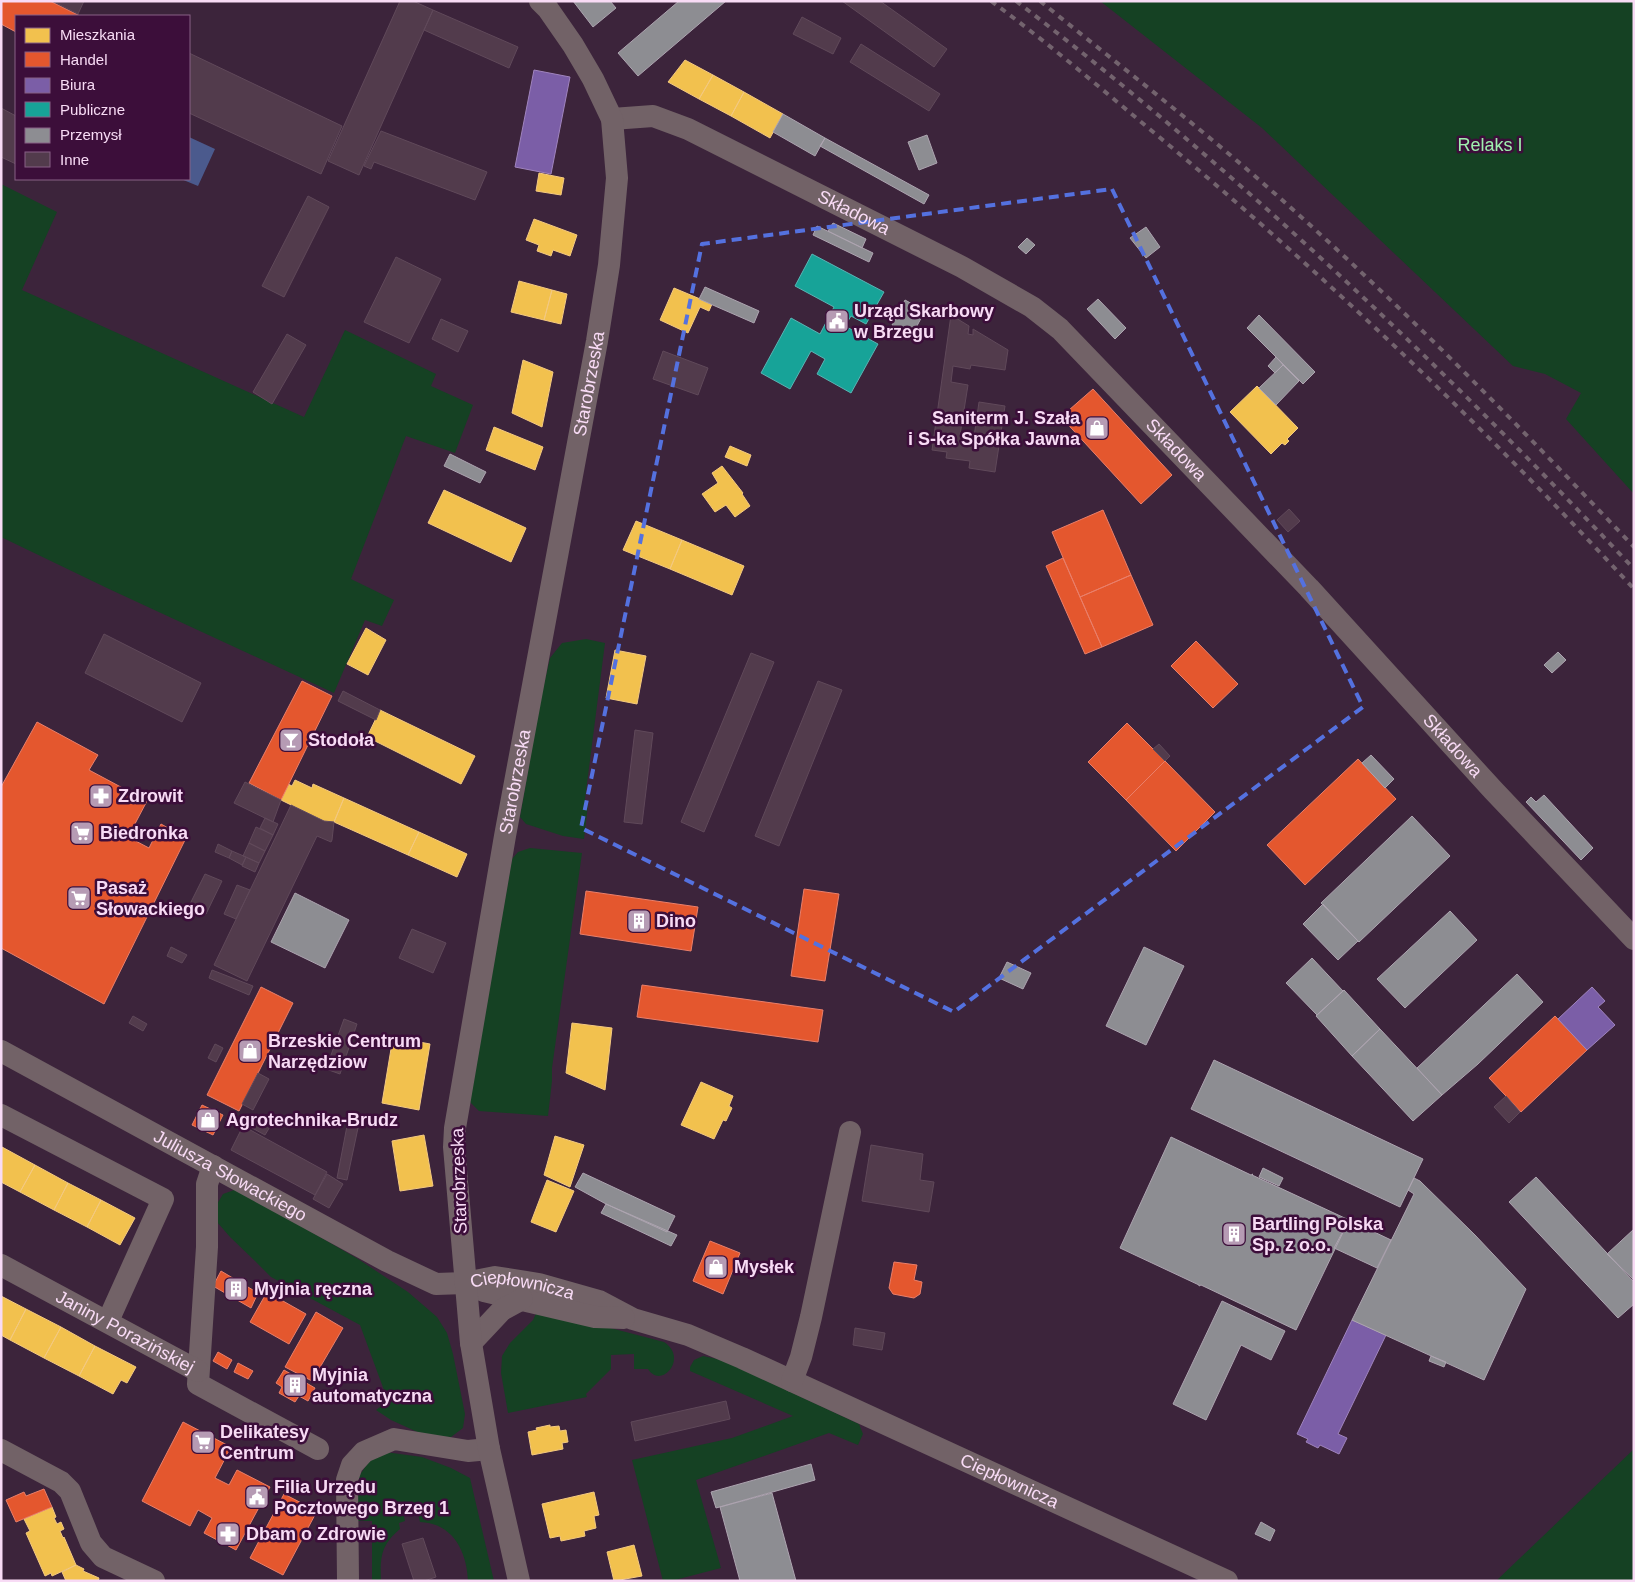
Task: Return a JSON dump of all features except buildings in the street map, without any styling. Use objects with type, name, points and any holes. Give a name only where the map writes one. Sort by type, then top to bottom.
[{"type":"street","name":"Starobrzeska","points":[[519,1581],[488,1449],[471,1343],[454,1147],[455,1128],[508,822],[601,313],[609,265],[617,178],[612,119],[583,62],[548,9],[540,1]]},
{"type":"street","name":"Składowa","points":[[612,119],[653,116],[688,129],[962,267],[1032,307],[1060,329],[1309,588],[1493,790],[1634,939]]},
{"type":"street","name":"Juliusza Słowackiego","points":[[1,1051],[387,1261],[436,1284],[465,1283]]},
{"type":"street","points":[[1,1115],[162,1200],[108,1322]]},
{"type":"street","points":[[792,1381],[801,1357],[811,1317],[850,1132]]},
{"type":"street","points":[[198,1371],[207,1247],[207,1184],[213,1166]]},
{"type":"street","name":"Janiny Porazińskiej","points":[[1,1265],[198,1371],[198,1384],[318,1449]]},
{"type":"street","name":"Ciepłownicza","points":[[465,1283],[495,1277],[539,1284],[599,1301],[633,1319],[688,1336],[792,1381],[1227,1581]]},
{"type":"street","name":"Ciepłownicza","points":[[465,1283],[484,1291],[595,1317],[633,1319]]},
{"type":"street","name":"Ciepłownicza","points":[[471,1343],[502,1310],[522,1299]]},
{"type":"street","points":[[348,1581],[347,1480],[352,1465],[364,1452],[394,1439],[468,1451],[488,1449]]},
{"type":"street","points":[[1,1450],[61,1482],[70,1491],[91,1543],[103,1557],[154,1581]]},
{"type":"highlighted area","points":[[1112,189],[1363,707],[954,1012],[581,828],[702,244]]},
{"type":"green space","name":"Relaks I","points":[[1100,1],[1634,1],[1634,494],[1566,419],[1581,393],[1545,374],[1513,366],[1262,128]]},
{"type":"green space","points":[[1,184],[57,212],[22,290],[304,417],[345,330],[436,374],[431,386],[473,405],[455,453],[406,436],[351,579],[394,600],[382,626],[365,620],[334,693],[1,537]]},
{"type":"green space","points":[[586,639],[605,643],[585,799],[588,805],[584,839],[563,836],[526,824],[520,817],[540,702],[550,658],[562,643]]},
{"type":"green space","points":[[530,848],[582,853],[552,1068],[548,1116],[479,1111],[470,1102],[512,859],[518,852]]},
{"type":"green space","points":[[237,1189],[358,1259],[408,1292],[437,1317],[447,1333],[453,1354],[465,1414],[463,1428],[451,1437],[426,1436],[391,1420],[376,1410],[388,1401],[360,1325],[271,1277],[217,1222],[217,1204],[223,1194]]},
{"type":"green space","points":[[538,1309],[664,1342],[671,1349],[674,1356],[673,1363],[665,1374],[659,1376],[653,1375],[648,1369],[634,1369],[634,1354],[611,1355],[611,1369],[586,1394],[587,1397],[508,1413],[501,1373],[502,1356],[510,1343],[533,1320]]},
{"type":"green space","points":[[703,1356],[722,1360],[859,1424],[863,1434],[858,1445],[829,1433],[696,1480],[721,1568],[671,1581],[663,1581],[632,1460],[732,1438],[793,1416],[690,1371],[694,1360]]},
{"type":"green space","points":[[1634,1449],[1634,1581],[1496,1581]]},
{"type":"green space","points":[[385,1452],[422,1457],[451,1468],[470,1478],[494,1581],[468,1581],[465,1560],[456,1541],[441,1528],[420,1522],[417,1510],[403,1512],[405,1521],[399,1523],[400,1529],[389,1540],[383,1552],[381,1581],[372,1581],[372,1521],[356,1521],[357,1479],[370,1460]]},
{"type":"water","points":[[190,137],[215,149],[198,186],[183,180],[190,180]]},
{"type":"railway","points":[[991,1],[1053,49],[1215,184],[1340,295],[1519,468],[1634,589]]},
{"type":"railway","points":[[1016,1],[1180,133],[1337,273],[1488,418],[1634,569]]},
{"type":"railway","points":[[1040,1],[1229,154],[1335,248],[1437,345],[1537,445],[1634,547]]},
{"type":"place","name":"Urząd Skarbowy w Brzegu","points":[[837,321]]},
{"type":"place","name":"Saniterm J. Szała i S-ka Spółka Jawna","points":[[1097,428]]},
{"type":"place","name":"Stodoła","points":[[291,740]]},
{"type":"place","name":"Zdrowit","points":[[101,796]]},
{"type":"place","name":"Biedronka","points":[[82,833]]},
{"type":"place","name":"Pasaż Słowackiego","points":[[79,898]]},
{"type":"place","name":"Dino","points":[[639,921]]},
{"type":"place","name":"Brzeskie Centrum Narzędziow","points":[[250,1051]]},
{"type":"place","name":"Agrotechnika-Brudz","points":[[208,1120]]},
{"type":"place","name":"Bartling Polska Sp. z o.o.","points":[[1234,1234]]},
{"type":"place","name":"Mysłek","points":[[716,1267]]},
{"type":"place","name":"Myjnia ręczna","points":[[236,1289]]},
{"type":"place","name":"Myjnia automatyczna","points":[[295,1385]]},
{"type":"place","name":"Delikatesy Centrum","points":[[203,1442]]},
{"type":"place","name":"Filia Urzędu Pocztowego Brzeg 1","points":[[257,1497]]},
{"type":"place","name":"Dbam o Zdrowie","points":[[228,1534]]}]
